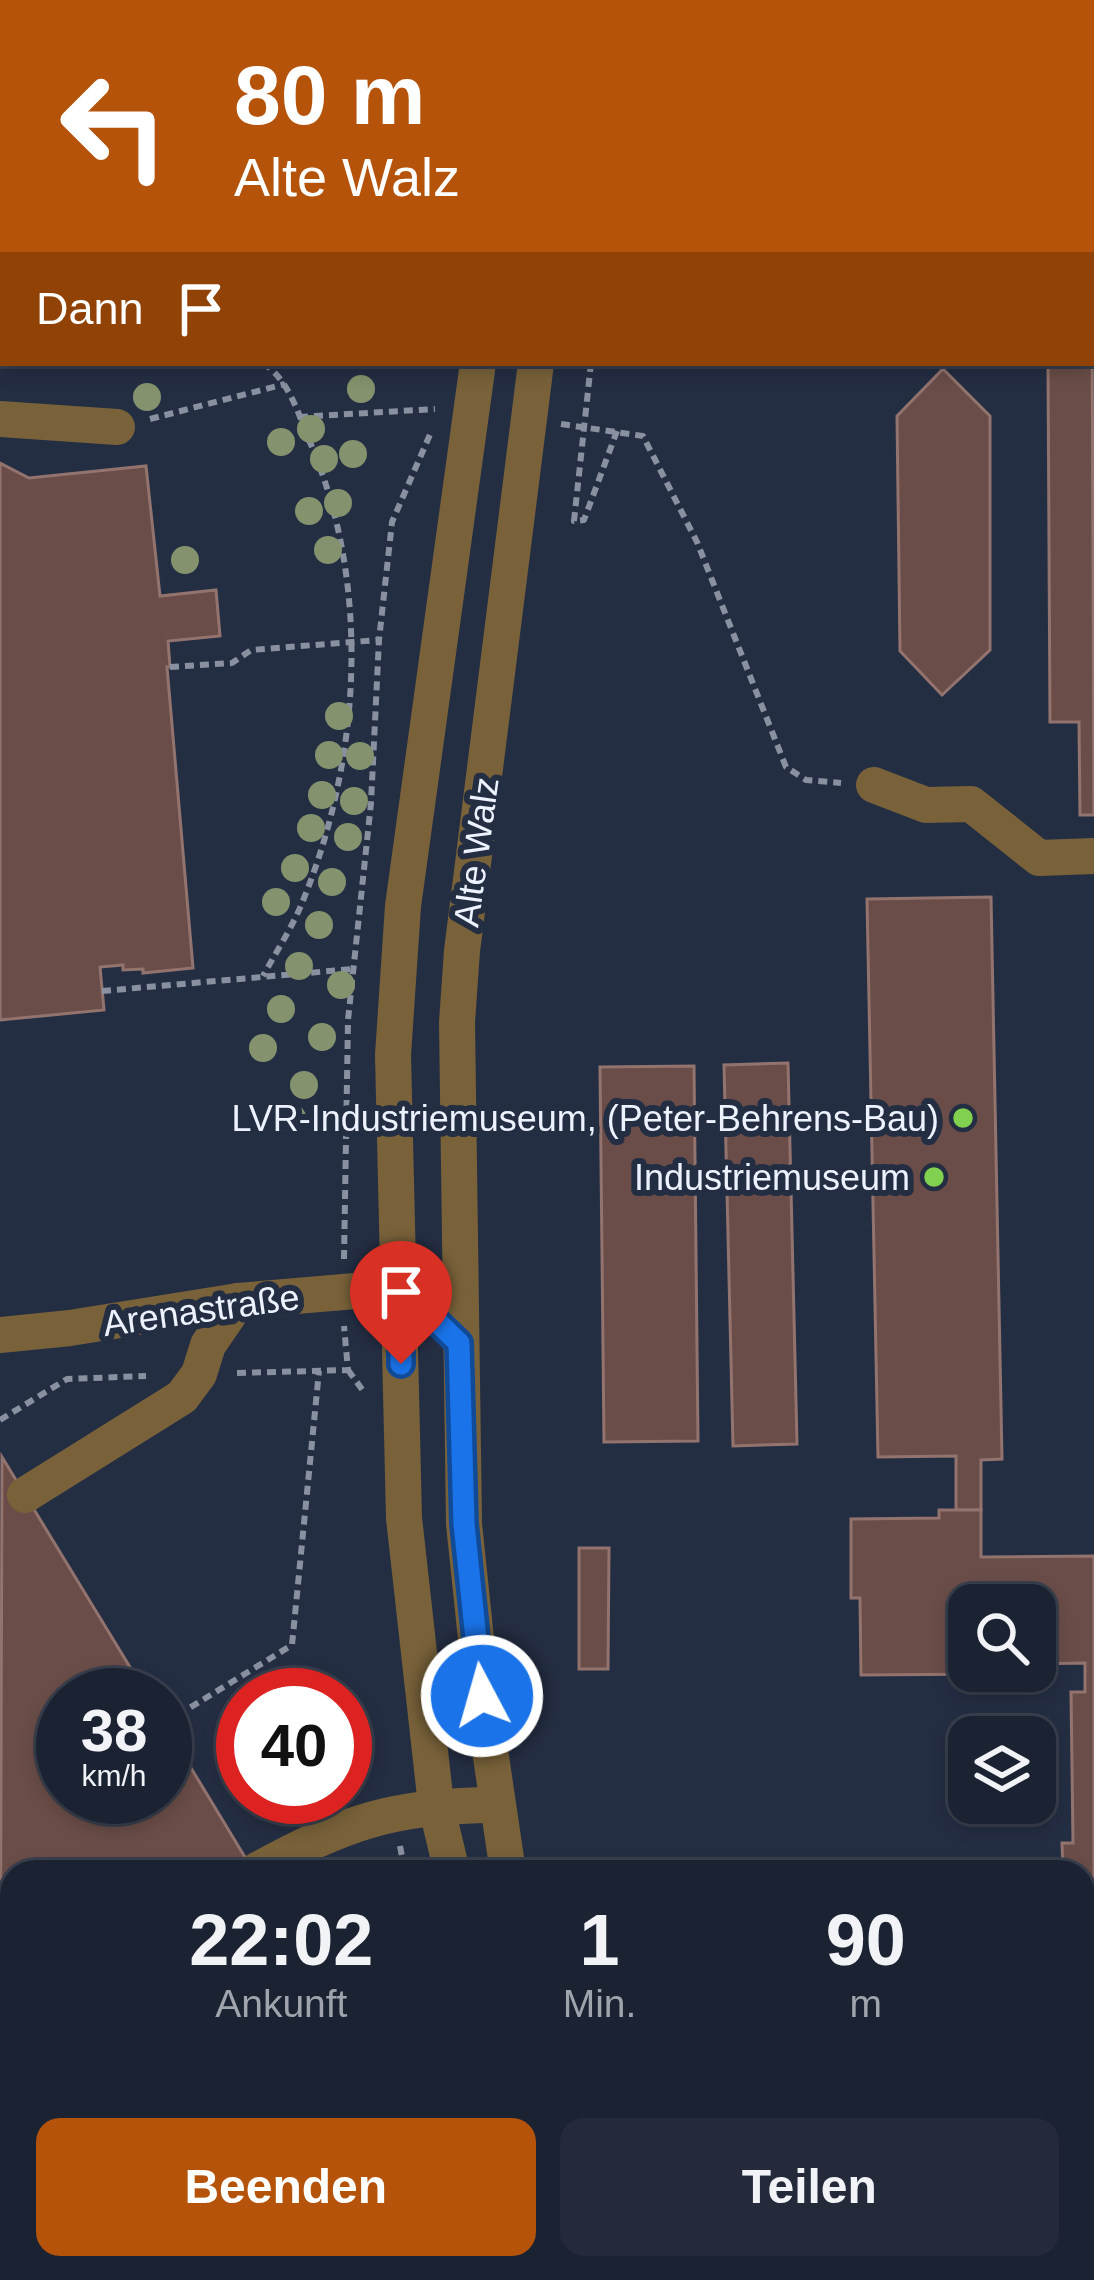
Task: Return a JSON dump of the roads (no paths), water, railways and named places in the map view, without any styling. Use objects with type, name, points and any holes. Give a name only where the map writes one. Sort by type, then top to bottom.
[{"type":"street","name":"Alte Walz","points":[[449,1860],[436,1805],[404,1518],[401,1287],[392,1122],[395,979],[456,411],[477,366]]},
{"type":"street","name":"Alte Walz","points":[[506,1860],[464,1524],[456,1089],[462,951],[536,366]]},
{"type":"street","points":[[0,418],[129,424]]},
{"type":"street","points":[[874,785],[926,805],[971,804],[1039,858],[1094,856]]},
{"type":"street","points":[[401,1287],[459,1343]]},
{"type":"street","name":"Arenastraße","points":[[0,1335],[238,1301],[401,1287]]},
{"type":"street","points":[[25,1496],[182,1397],[199,1375],[208,1345],[238,1301]]},
{"type":"street","points":[[275,1860],[350,1824],[436,1805],[496,1805]]},
{"type":"place","name":"LVR-Industriemuseum, (Peter-Behrens-Bau)","points":[[963,1118]]},
{"type":"place","name":"Industriemuseum","points":[[934,1177]]}]
